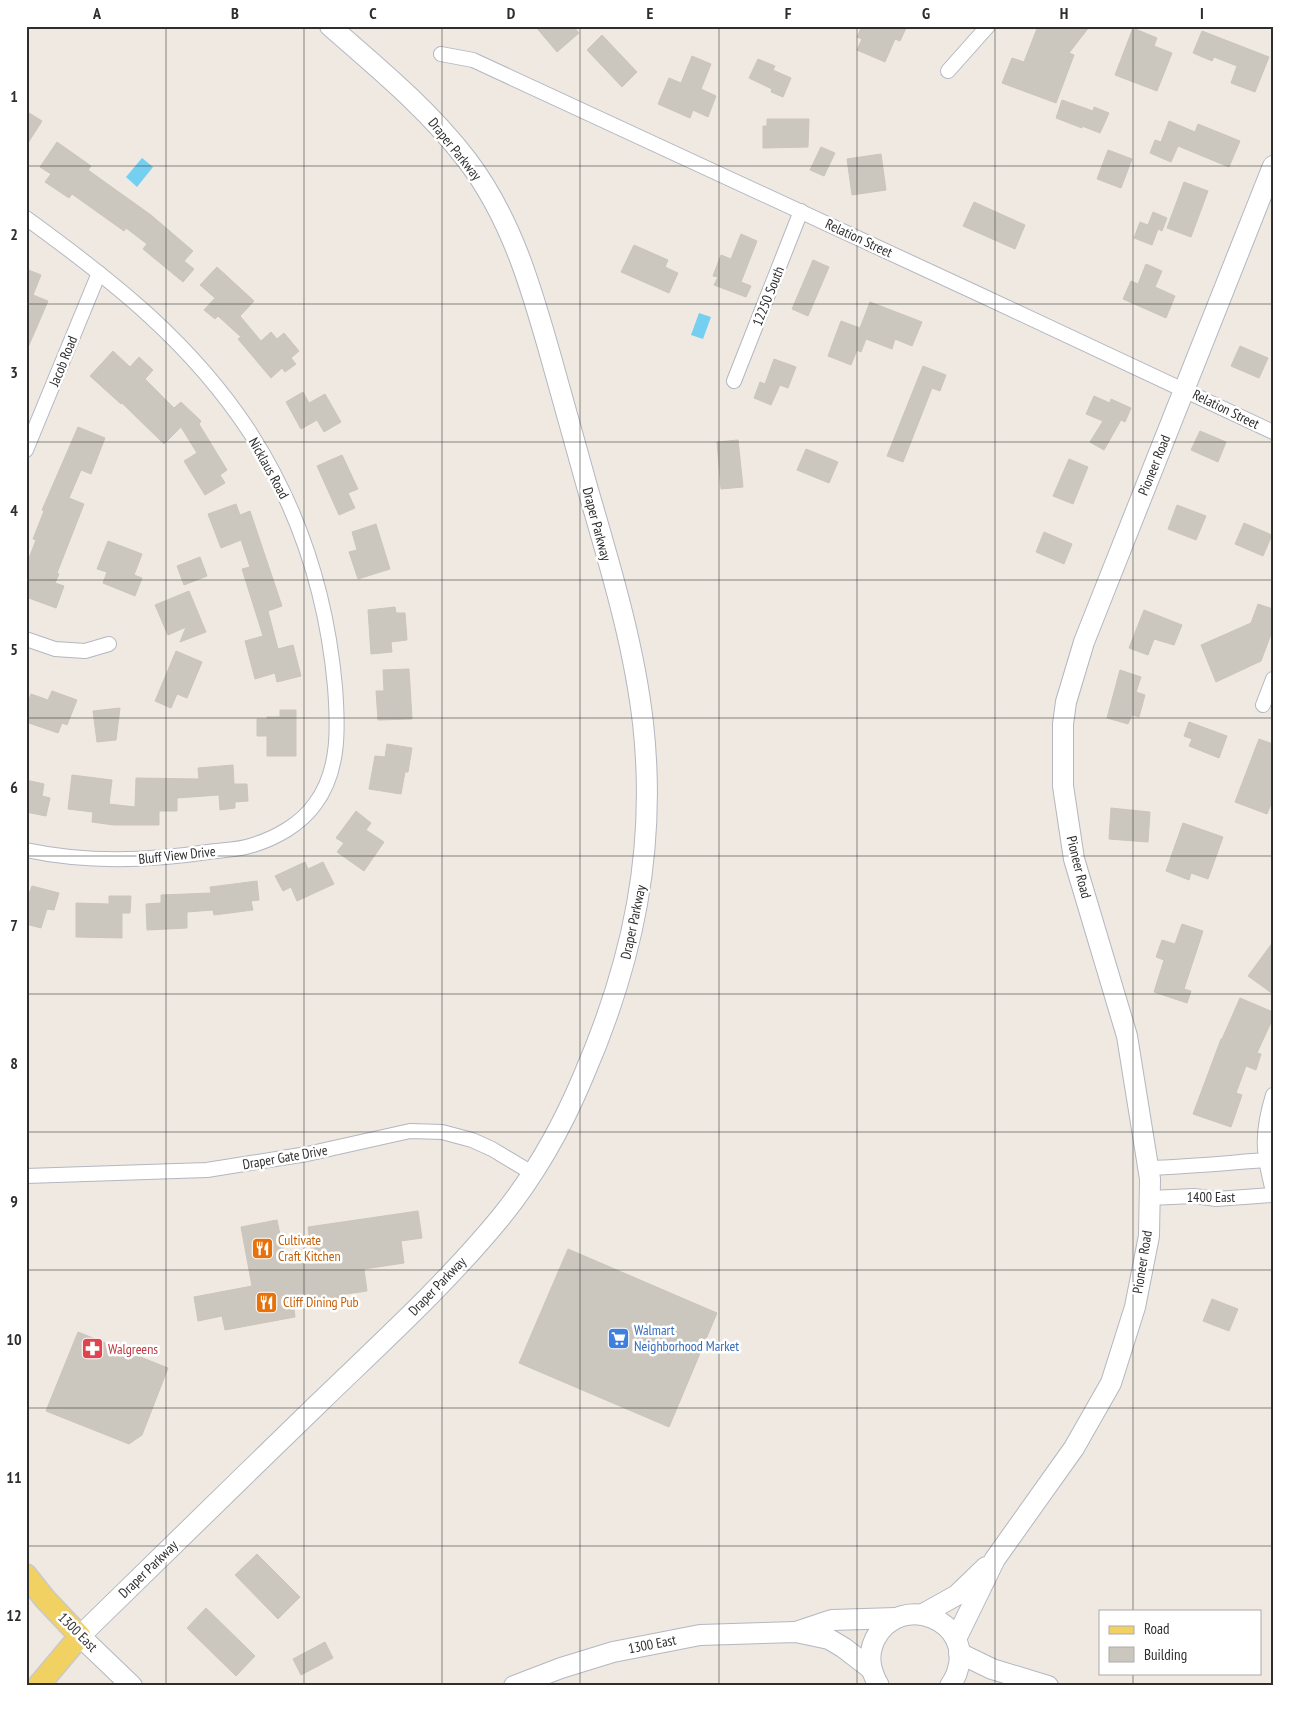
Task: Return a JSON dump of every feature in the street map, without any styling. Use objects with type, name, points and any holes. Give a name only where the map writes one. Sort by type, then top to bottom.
[{"type":"main road","name":"Draper Parkway","points":[[38,1686],[80,1636],[434,1291],[503,1214],[532,1173],[556,1134],[577,1092],[616,993],[634,929],[645,849],[646,770],[643,722],[628,638],[534,297],[506,223],[473,168],[441,128],[410,96],[330,26]]},
{"type":"main road","name":"Pioneer Road","points":[[923,1614],[957,1595],[995,1559],[1074,1448],[1111,1383],[1135,1307],[1148,1236],[1150,1179],[1127,1036],[1074,859],[1062,786],[1063,724],[1066,702],[1084,642],[1273,166]]},
{"type":"main road","name":"Pioneer Road","points":[[950,1686],[957,1672],[957,1646],[995,1559]]},
{"type":"main road","name":"1300 East","points":[[26,1576],[44,1599],[132,1686]]},
{"type":"main road","name":"1300 East","points":[[796,1632],[832,1620],[896,1618],[909,1614],[923,1614]]},
{"type":"main road","points":[[923,1614],[936,1618],[946,1626],[957,1646],[992,1669],[1048,1686]]},
{"type":"main road","points":[[872,1678],[871,1648],[880,1630],[896,1618]]},
{"type":"main road","name":"1300 East","points":[[514,1686],[561,1668],[613,1652],[659,1642],[700,1635],[796,1632],[829,1639],[844,1648],[872,1678]]},
{"type":"street","points":[[948,71],[988,26]]},
{"type":"street","name":"Relation Street","points":[[441,54],[473,60],[1273,432]]},
{"type":"street","name":"12250 South","points":[[734,381],[801,211]]},
{"type":"street","name":"Nicklaus Road","points":[[26,218],[132,298],[170,334],[224,395],[269,464],[291,508],[317,582],[326,624],[336,699],[336,750],[329,779],[315,805]]},
{"type":"street","name":"Jacob Road","points":[[26,450],[99,273]]},
{"type":"street","points":[[26,639],[55,649],[85,651],[109,644]]},
{"type":"street","points":[[1263,705],[1273,679]]},
{"type":"street","name":"Bluff View Drive","points":[[26,850],[69,857],[128,859],[163,858],[251,846],[278,835],[298,821],[315,805]]},
{"type":"street","points":[[1273,1095],[1266,1121],[1264,1140],[1265,1160],[1273,1193]]},
{"type":"street","name":"Draper Gate Drive","points":[[26,1176],[206,1170],[307,1154],[410,1132],[442,1132],[472,1140],[492,1149],[532,1173]]},
{"type":"street","points":[[1148,1168],[1190,1167],[1265,1160]]},
{"type":"street","name":"1400 East","points":[[1149,1198],[1194,1196],[1216,1198],[1273,1193]]},
{"type":"water","points":[[142,158],[153,167],[137,187],[126,177]]},
{"type":"water","points":[[699,313],[711,317],[703,339],[691,335]]},
{"type":"building","points":[[535,26],[573,26],[579,33],[557,52]]},
{"type":"building","points":[[862,26],[907,26],[900,41],[895,39],[885,62],[857,50],[862,39],[857,37]]},
{"type":"building","points":[[1038,26],[1090,26],[1069,53],[1074,55],[1056,103],[1002,83],[1012,58],[1024,62]]},
{"type":"building","points":[[1133,28],[1157,38],[1154,46],[1172,53],[1157,91],[1115,75]]},
{"type":"building","points":[[1202,31],[1269,57],[1255,92],[1231,83],[1237,66],[1214,57],[1212,61],[1193,53]]},
{"type":"building","points":[[602,35],[637,72],[622,87],[587,50]]},
{"type":"building","points":[[692,56],[711,64],[701,89],[716,96],[708,117],[693,110],[690,118],[658,104],[669,78],[681,83]]},
{"type":"building","points":[[758,59],[775,66],[773,70],[791,78],[783,97],[771,92],[772,89],[749,78]]},
{"type":"building","points":[[1062,100],[1093,111],[1094,107],[1109,113],[1100,133],[1056,118]]},
{"type":"building","points":[[26,111],[42,121],[26,146]]},
{"type":"building","points":[[767,119],[809,119],[808,147],[763,148],[763,126],[767,126]]},
{"type":"building","points":[[1169,121],[1195,132],[1198,124],[1240,141],[1229,167],[1178,146],[1171,162],[1150,153],[1155,140],[1161,142]]},
{"type":"building","points":[[57,142],[91,166],[88,170],[151,215],[193,251],[184,261],[194,269],[183,282],[143,249],[147,244],[126,228],[124,231],[72,194],[69,198],[45,182],[51,174],[40,167]]},
{"type":"building","points":[[821,147],[835,153],[824,176],[810,170]]},
{"type":"building","points":[[1108,150],[1132,159],[1121,188],[1097,179]]},
{"type":"building","points":[[881,154],[886,190],[852,195],[847,159]]},
{"type":"building","points":[[1184,182],[1208,191],[1191,237],[1167,228]]},
{"type":"building","points":[[974,202],[1025,225],[1015,249],[963,226]]},
{"type":"building","points":[[1153,212],[1167,218],[1162,231],[1158,229],[1152,245],[1134,238],[1140,222],[1148,225]]},
{"type":"building","points":[[741,234],[757,241],[741,282],[751,286],[746,297],[714,285],[718,277],[713,276],[721,255],[731,259]]},
{"type":"building","points":[[634,245],[668,260],[665,267],[678,273],[669,293],[621,272]]},
{"type":"building","points":[[813,260],[829,267],[808,316],[792,309]]},
{"type":"building","points":[[1146,264],[1162,271],[1155,287],[1175,296],[1166,318],[1123,299],[1131,281],[1138,284]]},
{"type":"building","points":[[217,267],[254,301],[240,316],[261,341],[271,332],[277,339],[284,333],[299,351],[291,358],[296,364],[285,372],[282,368],[271,378],[238,339],[241,337],[218,316],[215,319],[204,310],[215,298],[200,285]]},
{"type":"building","points":[[26,269],[41,275],[33,295],[48,301],[26,352]]},
{"type":"building","points":[[870,302],[922,322],[912,346],[895,339],[892,349],[866,339],[861,352],[857,350],[851,365],[828,356],[841,321],[860,328]]},
{"type":"building","points":[[1240,346],[1268,358],[1259,378],[1231,366]]},
{"type":"building","points":[[113,351],[130,367],[139,357],[153,370],[145,379],[174,408],[181,402],[201,421],[199,424],[227,470],[220,475],[225,483],[205,495],[184,461],[197,453],[181,427],[164,444],[122,403],[90,376]]},
{"type":"building","points":[[774,359],[796,367],[788,388],[780,385],[771,405],[754,398],[760,382],[765,384]]},
{"type":"building","points":[[923,366],[946,375],[940,391],[932,388],[903,462],[887,456]]},
{"type":"building","points":[[303,392],[309,403],[325,394],[341,422],[324,432],[317,420],[301,429],[286,402]]},
{"type":"building","points":[[1094,396],[1110,403],[1111,399],[1131,408],[1125,422],[1121,420],[1104,450],[1090,442],[1103,421],[1086,414]]},
{"type":"building","points":[[78,427],[105,438],[91,474],[81,470],[69,498],[84,504],[57,573],[59,574],[55,583],[64,586],[56,608],[26,597],[26,566],[36,540],[33,539],[44,511],[42,510]]},
{"type":"building","points":[[1200,431],[1226,442],[1218,462],[1191,450]]},
{"type":"building","points":[[738,440],[743,487],[721,489],[717,442]]},
{"type":"building","points":[[806,449],[838,462],[829,483],[797,470]]},
{"type":"building","points":[[342,455],[358,489],[348,493],[355,508],[339,515],[317,466]]},
{"type":"building","points":[[1069,459],[1088,467],[1073,504],[1053,496]]},
{"type":"building","points":[[236,504],[240,515],[250,511],[282,606],[268,611],[278,649],[293,645],[301,676],[277,682],[275,673],[255,679],[245,641],[263,636],[242,569],[250,567],[241,540],[221,548],[208,514]]},
{"type":"building","points":[[1177,505],[1206,516],[1196,540],[1168,529]]},
{"type":"building","points":[[1244,523],[1272,535],[1263,556],[1235,544]]},
{"type":"building","points":[[376,524],[390,569],[358,579],[349,552],[357,550],[352,532]]},
{"type":"building","points":[[1044,532],[1072,544],[1064,564],[1036,552]]},
{"type":"building","points":[[108,541],[142,554],[134,575],[142,578],[135,596],[103,583],[107,572],[97,569]]},
{"type":"building","points":[[200,557],[207,576],[184,585],[177,566]]},
{"type":"building","points":[[189,591],[206,632],[180,642],[186,627],[168,635],[155,605]]},
{"type":"building","points":[[1258,604],[1273,609],[1273,629],[1261,661],[1216,682],[1201,645],[1251,623]]},
{"type":"building","points":[[395,607],[396,613],[405,613],[407,640],[391,642],[392,652],[371,654],[368,610]]},
{"type":"building","points":[[1144,610],[1182,625],[1174,645],[1154,639],[1148,655],[1129,648]]},
{"type":"building","points":[[176,651],[202,662],[187,698],[177,694],[171,708],[155,701]]},
{"type":"building","points":[[409,669],[412,719],[378,720],[376,691],[384,691],[383,670]]},
{"type":"building","points":[[1120,670],[1141,677],[1136,692],[1145,695],[1139,717],[1132,715],[1128,724],[1107,718]]},
{"type":"building","points":[[52,691],[77,700],[67,725],[62,723],[58,733],[26,722],[26,708],[31,694],[48,700]]},
{"type":"building","points":[[120,708],[116,740],[97,742],[93,711]]},
{"type":"building","points":[[280,710],[296,710],[296,756],[267,756],[267,736],[257,736],[257,719],[280,717]]},
{"type":"building","points":[[1189,722],[1227,736],[1219,758],[1189,746],[1192,739],[1184,736]]},
{"type":"building","points":[[1259,739],[1273,744],[1273,799],[1267,814],[1235,802]]},
{"type":"building","points":[[387,744],[412,748],[408,772],[405,772],[401,794],[369,789],[375,756],[385,757]]},
{"type":"building","points":[[233,765],[234,784],[247,784],[248,801],[235,802],[235,808],[220,810],[219,795],[177,798],[177,811],[159,811],[159,825],[114,825],[92,822],[93,812],[68,809],[72,775],[112,780],[109,804],[135,807],[136,778],[199,779],[198,768]]},
{"type":"building","points":[[26,780],[44,784],[42,796],[50,798],[46,816],[26,812]]},
{"type":"building","points":[[1111,808],[1150,812],[1148,842],[1109,839]]},
{"type":"building","points":[[356,811],[371,823],[366,830],[384,842],[364,871],[337,852],[344,843],[336,838]]},
{"type":"building","points":[[1183,823],[1223,837],[1208,879],[1191,873],[1189,880],[1166,871]]},
{"type":"building","points":[[305,862],[308,869],[323,862],[334,884],[297,901],[291,887],[283,891],[275,876]]},
{"type":"building","points":[[257,881],[259,900],[251,901],[253,910],[214,915],[213,910],[187,912],[187,928],[147,930],[146,904],[161,903],[161,895],[211,893],[210,887]]},
{"type":"building","points":[[32,886],[59,893],[54,910],[47,909],[41,928],[26,924],[26,891],[30,892]]},
{"type":"building","points":[[109,896],[131,896],[130,913],[122,913],[122,938],[76,937],[76,903],[109,904]]},
{"type":"building","points":[[1182,924],[1203,931],[1184,989],[1191,991],[1187,1003],[1154,992],[1164,960],[1156,957],[1162,940],[1175,944]]},
{"type":"building","points":[[1273,942],[1273,994],[1248,976]]},
{"type":"building","points":[[1240,998],[1273,1012],[1273,1018],[1257,1053],[1261,1054],[1256,1070],[1246,1066],[1236,1093],[1242,1095],[1231,1127],[1193,1114],[1221,1039]]},
{"type":"building","points":[[418,1211],[422,1238],[401,1241],[404,1263],[364,1269],[367,1291],[339,1295],[340,1302],[294,1309],[295,1317],[225,1330],[222,1316],[198,1321],[194,1297],[252,1286],[241,1227],[277,1220],[284,1254],[311,1251],[308,1227]]},
{"type":"building","name":"Walmart Neighborhood Market","points":[[568,1249],[717,1313],[669,1427],[519,1363]]},
{"type":"building","points":[[1212,1299],[1238,1309],[1229,1331],[1203,1321]]},
{"type":"building","name":"Walgreens","points":[[78,1332],[168,1368],[142,1435],[129,1444],[46,1411]]},
{"type":"building","points":[[257,1554],[300,1597],[278,1619],[235,1575]]},
{"type":"building","points":[[206,1608],[255,1656],[236,1676],[187,1628]]},
{"type":"building","points":[[325,1642],[333,1658],[301,1675],[293,1659]]},
{"type":"place","name":"Cultivate Craft Kitchen","points":[[262,1248]]},
{"type":"place","name":"Cliff Dining Pub","points":[[267,1302]]},
{"type":"place","name":"Walmart Neighborhood Market","points":[[618,1338]]},
{"type":"place","name":"Walgreens","points":[[92,1349]]}]
